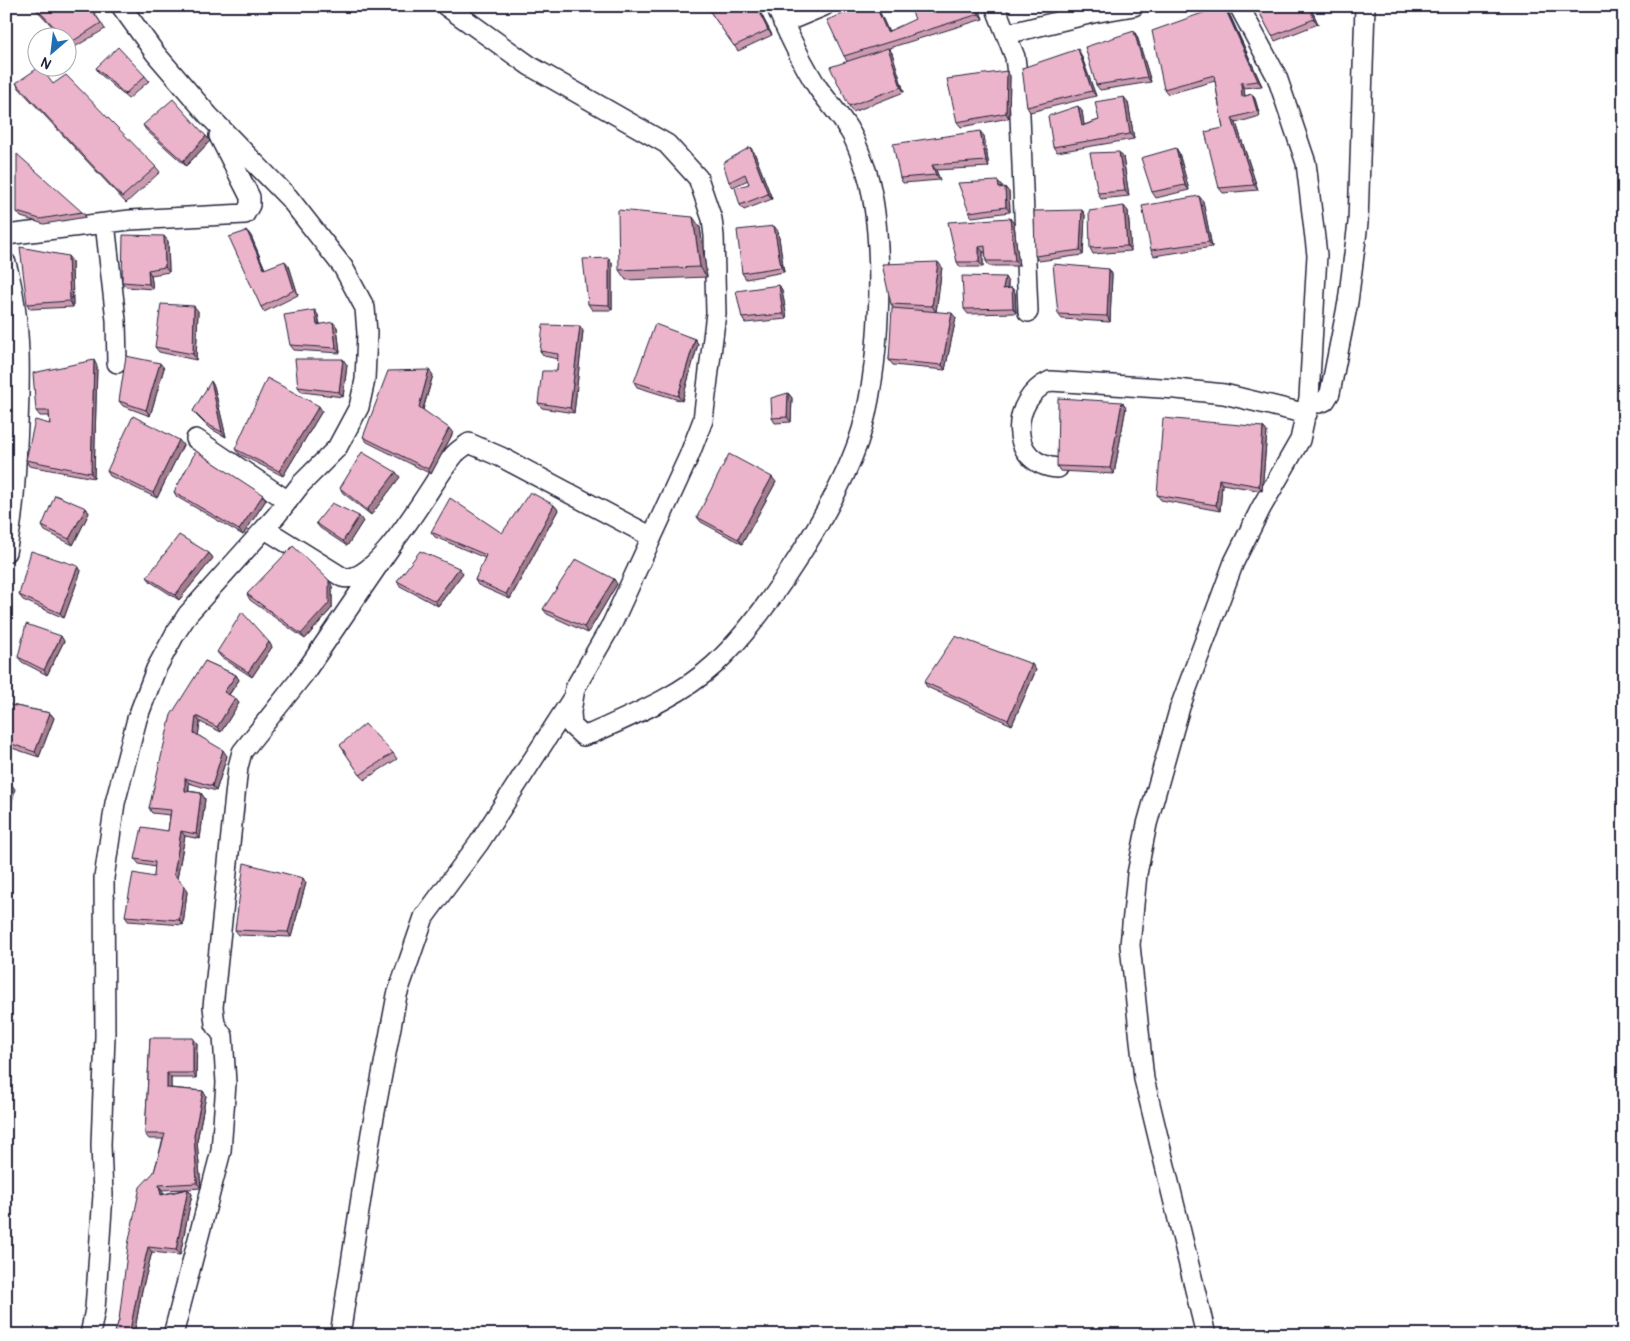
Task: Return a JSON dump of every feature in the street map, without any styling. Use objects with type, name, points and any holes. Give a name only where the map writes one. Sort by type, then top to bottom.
[{"type":"street","points":[[90,1335],[94,1309],[103,1195],[101,1135],[105,1036],[104,878],[115,803],[142,700],[175,634],[202,598],[337,448],[359,407],[365,380],[365,308],[343,267],[289,198],[210,116],[155,53],[121,6]]},
{"type":"street","points":[[340,1335],[371,1132],[396,1004],[424,917],[478,843],[572,698],[581,677],[612,624],[690,456],[703,420],[707,401],[716,313],[714,236],[703,189],[692,169],[667,144],[530,66],[446,6]]},
{"type":"street","points":[[572,698],[572,726],[583,736],[674,694],[714,666],[760,612],[790,569],[840,483],[859,441],[874,369],[878,284],[877,234],[873,200],[866,172],[850,131],[817,87],[780,15],[824,6]]},
{"type":"street","points":[[995,6],[1015,57],[1019,92],[1028,312]]},
{"type":"street","points":[[1007,34],[1093,13],[1134,6]]},
{"type":"street","points":[[1206,1335],[1144,1079],[1130,945],[1132,909],[1147,824],[1180,707],[1234,562],[1261,508],[1296,450],[1308,406],[1317,255],[1306,163],[1277,77],[1239,6]]},
{"type":"street","points":[[1356,6],[1363,37]]},
{"type":"street","points":[[1058,468],[1047,467],[1033,461],[1020,439],[1021,414],[1028,400],[1037,387],[1050,381],[1176,389],[1308,406],[1325,401],[1330,393],[1353,265],[1361,180],[1365,6]]},
{"type":"street","points":[[6,235],[105,224],[245,214],[250,205],[250,197],[210,116]]},
{"type":"street","points":[[105,224],[116,320],[117,363]]},
{"type":"street","points":[[6,262],[15,305],[19,386],[6,552]]},
{"type":"street","points":[[196,439],[288,501]]},
{"type":"street","points":[[172,1335],[221,1151],[226,1083],[223,1036],[215,1024],[212,1007],[238,767],[242,752],[303,675],[454,455],[469,443],[501,457],[652,537]]},
{"type":"street","points":[[265,529],[348,579],[365,570],[396,540]]},
{"type":"building","points":[[34,6],[53,6],[56,9],[61,6],[89,6],[101,23],[78,38],[78,28],[55,28]]},
{"type":"building","points":[[716,6],[756,6],[768,30],[734,46],[709,10]]},
{"type":"building","points":[[864,6],[876,6],[887,32],[915,19],[909,6],[976,6],[979,14],[844,56],[827,20]]},
{"type":"building","points":[[1224,6],[1258,81],[1241,83],[1242,97],[1252,94],[1257,111],[1232,118],[1254,185],[1219,188],[1205,132],[1223,128],[1214,75],[1164,89],[1152,31]]},
{"type":"building","points":[[1256,6],[1308,6],[1314,19],[1272,36]]},
{"type":"building","points":[[1134,31],[1147,77],[1096,85],[1085,47]]},
{"type":"building","points":[[118,47],[145,76],[125,94],[96,68]]},
{"type":"building","points":[[888,48],[901,87],[849,106],[830,67]]},
{"type":"building","points":[[1078,49],[1092,91],[1027,107],[1022,68]]},
{"type":"building","points":[[1007,71],[1006,113],[957,122],[947,79]]},
{"type":"building","points":[[28,75],[28,78],[48,78],[53,84],[62,78],[69,78],[156,167],[122,197],[16,83]]},
{"type":"building","points":[[1124,97],[1130,134],[1053,147],[1048,116],[1078,106],[1082,126],[1099,120],[1095,102]]},
{"type":"building","points":[[173,99],[206,136],[183,161],[143,125]]},
{"type":"building","points":[[980,131],[986,161],[932,165],[936,175],[900,178],[893,144]]},
{"type":"building","points":[[750,147],[768,194],[740,205],[735,188],[749,184],[745,174],[729,182],[723,163]]},
{"type":"building","points":[[1176,148],[1185,185],[1152,192],[1141,158]]},
{"type":"building","points":[[1119,152],[1125,191],[1098,193],[1090,153]]},
{"type":"building","points":[[17,154],[82,212],[40,219],[17,212]]},
{"type":"building","points":[[998,181],[999,188],[1005,187],[1006,207],[969,212],[958,183]]},
{"type":"building","points":[[1199,196],[1209,242],[1151,250],[1142,206]]},
{"type":"building","points":[[1124,206],[1127,246],[1090,248],[1089,211]]},
{"type":"building","points":[[618,210],[693,217],[700,267],[619,270]]},
{"type":"building","points":[[1082,210],[1080,250],[1035,256],[1034,211]]},
{"type":"building","points":[[1010,218],[1015,261],[986,261],[985,246],[979,247],[979,262],[957,262],[948,222]]},
{"type":"building","points":[[774,226],[781,267],[742,273],[737,230]]},
{"type":"building","points":[[247,231],[264,269],[285,261],[294,290],[261,307],[229,237]]},
{"type":"building","points":[[123,235],[164,236],[165,267],[148,270],[149,284],[122,282]]},
{"type":"building","points":[[20,247],[68,256],[70,301],[27,304]]},
{"type":"building","points":[[609,258],[609,305],[588,304],[583,259]]},
{"type":"building","points":[[938,262],[932,306],[891,304],[882,264]]},
{"type":"building","points":[[1053,264],[1109,269],[1107,316],[1058,314]]},
{"type":"building","points":[[962,276],[1005,277],[1003,289],[1012,288],[1013,308],[964,309]]},
{"type":"building","points":[[779,285],[783,314],[742,318],[736,291]]},
{"type":"building","points":[[161,304],[194,306],[193,354],[155,347]]},
{"type":"building","points":[[892,308],[952,313],[942,365],[889,360]]},
{"type":"building","points":[[315,310],[317,325],[333,322],[336,348],[290,345],[284,315]]},
{"type":"building","points":[[655,324],[695,339],[678,396],[634,382]]},
{"type":"building","points":[[543,325],[580,326],[570,408],[538,403],[542,371],[557,371],[558,354],[540,351]]},
{"type":"building","points":[[126,356],[160,363],[146,410],[119,401]]},
{"type":"building","points":[[295,359],[343,359],[339,392],[298,387]]},
{"type":"building","points":[[94,360],[91,473],[26,460],[35,420],[50,424],[49,411],[36,411],[33,373]]},
{"type":"building","points":[[429,370],[419,407],[449,428],[428,469],[363,437],[388,371]]},
{"type":"building","points":[[267,378],[319,406],[279,471],[235,449]]},
{"type":"building","points":[[211,381],[222,432],[205,423],[193,411]]},
{"type":"building","points":[[788,393],[787,417],[772,418],[771,398]]},
{"type":"building","points":[[1058,398],[1122,402],[1110,468],[1057,466]]},
{"type":"building","points":[[133,416],[179,440],[153,493],[107,471]]},
{"type":"building","points":[[1163,418],[1263,427],[1259,486],[1219,479],[1216,505],[1157,495]]},
{"type":"building","points":[[196,451],[263,495],[239,530],[174,492]]},
{"type":"building","points":[[362,452],[396,472],[367,510],[340,488]]},
{"type":"building","points":[[729,454],[772,477],[738,539],[697,517]]},
{"type":"building","points":[[530,492],[554,505],[506,594],[475,580],[486,555],[431,532],[450,498],[502,533]]},
{"type":"building","points":[[55,495],[86,508],[69,539],[42,526]]},
{"type":"building","points":[[332,503],[359,516],[343,541],[316,523]]},
{"type":"building","points":[[179,535],[209,553],[175,595],[147,577]]},
{"type":"building","points":[[293,546],[329,580],[329,603],[301,634],[247,594]]},
{"type":"building","points":[[31,551],[78,566],[60,613],[19,595]]},
{"type":"building","points":[[420,551],[459,568],[435,601],[397,581]]},
{"type":"building","points":[[576,559],[614,579],[584,627],[543,609]]},
{"type":"building","points":[[242,612],[269,642],[248,672],[217,652]]},
{"type":"building","points":[[26,624],[61,636],[44,670],[18,657]]},
{"type":"building","points":[[955,636],[1032,664],[1008,720],[924,682]]},
{"type":"building","points":[[205,661],[236,675],[224,692],[235,698],[217,727],[196,716],[194,733],[223,750],[212,786],[185,778],[185,791],[201,793],[196,834],[181,831],[174,874],[184,886],[179,920],[125,916],[133,873],[154,877],[155,862],[135,859],[142,827],[168,831],[171,810],[149,808],[171,715]]},
{"type":"building","points":[[6,704],[50,713],[35,752],[6,742]]},
{"type":"building","points":[[365,724],[393,753],[360,775],[340,745]]},
{"type":"building","points":[[6,783],[11,784],[6,807]]},
{"type":"building","points":[[244,863],[303,878],[288,932],[235,930]]},
{"type":"building","points":[[150,1038],[193,1038],[193,1073],[167,1073],[167,1088],[203,1091],[194,1135],[197,1183],[159,1185],[161,1195],[188,1189],[176,1250],[148,1247],[129,1335],[114,1335],[119,1320],[128,1245],[140,1187],[154,1172],[165,1134],[145,1134]]}]
